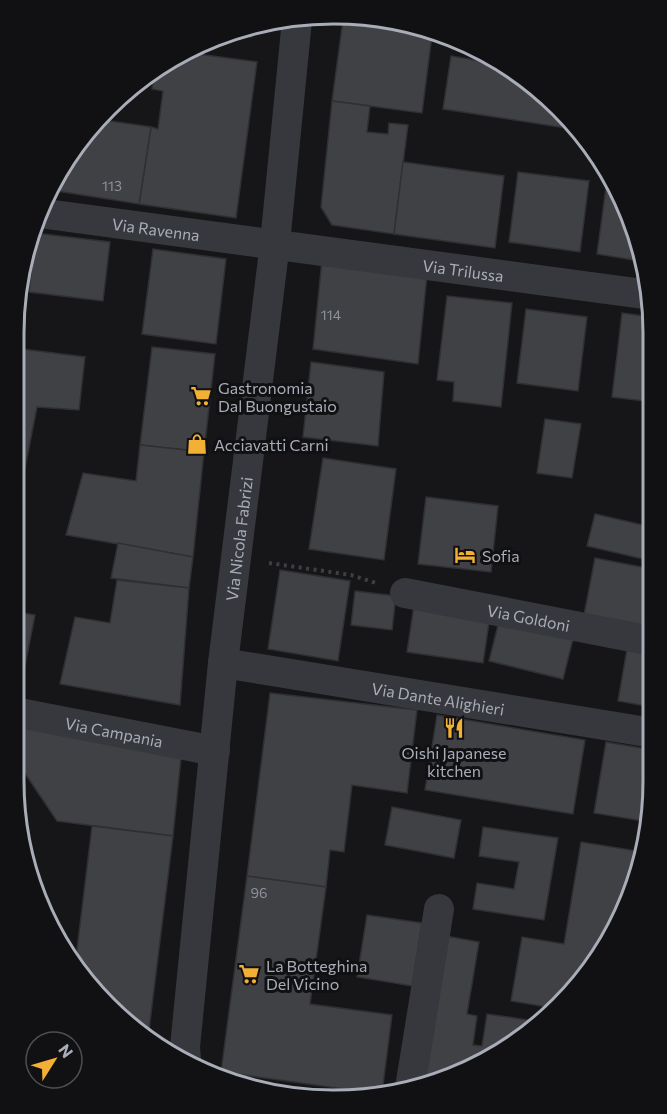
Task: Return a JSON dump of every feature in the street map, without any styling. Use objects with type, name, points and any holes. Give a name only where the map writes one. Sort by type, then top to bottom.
[{"type":"street","name":"Via Nicola Fabrizi","points":[[185,1052],[223,663],[274,243],[296,27]]},
{"type":"street","name":"Via Ravenna","points":[[48,214],[274,243]]},
{"type":"street","name":"Via Trilussa","points":[[274,243],[640,293]]},
{"type":"street","name":"Via Goldoni","points":[[405,593],[643,639]]},
{"type":"street","name":"Via Dante Alighieri","points":[[223,663],[643,732]]},
{"type":"street","name":"Via Campania","points":[[24,714],[215,751]]},
{"type":"street","points":[[411,1080],[439,909]]},
{"type":"path","points":[[236,558],[351,575],[405,593]]},
{"type":"building","points":[[342,24],[394,30],[431,40],[422,113],[332,101]]},
{"type":"building","points":[[201,54],[257,62],[236,218],[139,204],[151,127],[158,129],[163,91],[152,89],[153,82]]},
{"type":"building","points":[[451,56],[480,61],[488,65],[538,101],[565,128],[443,109]]},
{"type":"building","points":[[332,101],[370,106],[367,132],[388,134],[389,123],[408,125],[394,234],[332,225],[321,207]]},
{"type":"building","points":[[109,121],[151,127],[139,204],[59,191],[88,145]]},
{"type":"building","points":[[403,162],[504,176],[495,248],[394,234]]},
{"type":"building","points":[[518,172],[589,181],[580,252],[509,242]]},
{"type":"building","points":[[606,187],[627,234],[634,260],[597,254]]},
{"type":"building","points":[[40,234],[110,242],[103,301],[29,292],[32,267]]},
{"type":"building","points":[[153,249],[226,259],[216,344],[142,334]]},
{"type":"building","points":[[322,260],[427,275],[418,364],[313,349]]},
{"type":"building","points":[[447,296],[512,303],[501,407],[453,401],[454,382],[437,380]]},
{"type":"building","points":[[526,309],[587,317],[578,391],[517,383]]},
{"type":"building","points":[[622,313],[642,316],[643,401],[612,397]]},
{"type":"building","points":[[152,347],[215,354],[204,452],[140,445]]},
{"type":"building","points":[[24,349],[85,357],[79,410],[37,407],[24,473]]},
{"type":"building","points":[[311,362],[384,372],[378,446],[303,437]]},
{"type":"building","points":[[545,419],[581,424],[572,478],[537,473]]},
{"type":"building","points":[[140,445],[204,452],[193,557],[66,535],[83,473],[136,481]]},
{"type":"building","points":[[323,458],[396,469],[384,560],[309,549]]},
{"type":"building","points":[[426,497],[498,506],[491,572],[418,564]]},
{"type":"building","points":[[595,514],[643,525],[643,559],[587,546]]},
{"type":"building","points":[[118,543],[193,557],[189,588],[111,578]]},
{"type":"building","points":[[595,558],[643,567],[643,629],[583,620]]},
{"type":"building","points":[[280,570],[350,581],[338,661],[268,649]]},
{"type":"building","points":[[117,580],[189,588],[180,705],[60,684],[75,617],[110,623]]},
{"type":"building","points":[[355,591],[396,596],[392,630],[351,625]]},
{"type":"building","points":[[414,605],[490,616],[483,663],[407,652]]},
{"type":"building","points":[[24,613],[35,615],[24,671]]},
{"type":"building","points":[[500,617],[574,635],[563,679],[489,661]]},
{"type":"building","points":[[627,649],[643,652],[643,705],[618,701]]},
{"type":"building","points":[[270,693],[417,710],[407,793],[352,785],[344,852],[330,850],[326,887],[247,876]]},
{"type":"building","points":[[437,715],[585,740],[573,814],[425,790]]},
{"type":"building","points":[[24,727],[181,758],[173,836],[57,821],[24,772]]},
{"type":"building","points":[[606,742],[643,748],[640,821],[594,813]]},
{"type":"building","points":[[392,807],[461,820],[454,858],[385,845]]},
{"type":"building","points":[[92,826],[173,836],[149,1029],[129,1013],[101,985],[77,953]]},
{"type":"building","points":[[483,827],[558,838],[544,920],[473,909],[477,883],[514,889],[519,862],[479,856]]},
{"type":"building","points":[[581,842],[635,851],[627,880],[602,935],[566,985],[544,1007],[511,1001],[522,937],[564,944]]},
{"type":"building","points":[[247,876],[326,887],[310,1004],[392,1015],[383,1086],[347,1089],[233,1074],[221,1069]]},
{"type":"building","points":[[367,915],[422,923],[412,986],[357,977]]},
{"type":"building","points":[[446,936],[479,942],[467,1014],[477,1016],[473,1045],[482,1046],[487,1014],[529,1020],[488,1049],[424,1076]]},
{"type":"place","name":"Gastronomia Dal Buongustaio","points":[[201,396]]},
{"type":"place","name":"Acciavatti Carni","points":[[197,444]]},
{"type":"place","name":"Sofia","points":[[465,555]]},
{"type":"place","name":"Oishi Japanese kitchen","points":[[454,728]]},
{"type":"place","name":"La Botteghina Del Vicino","points":[[249,974]]}]
